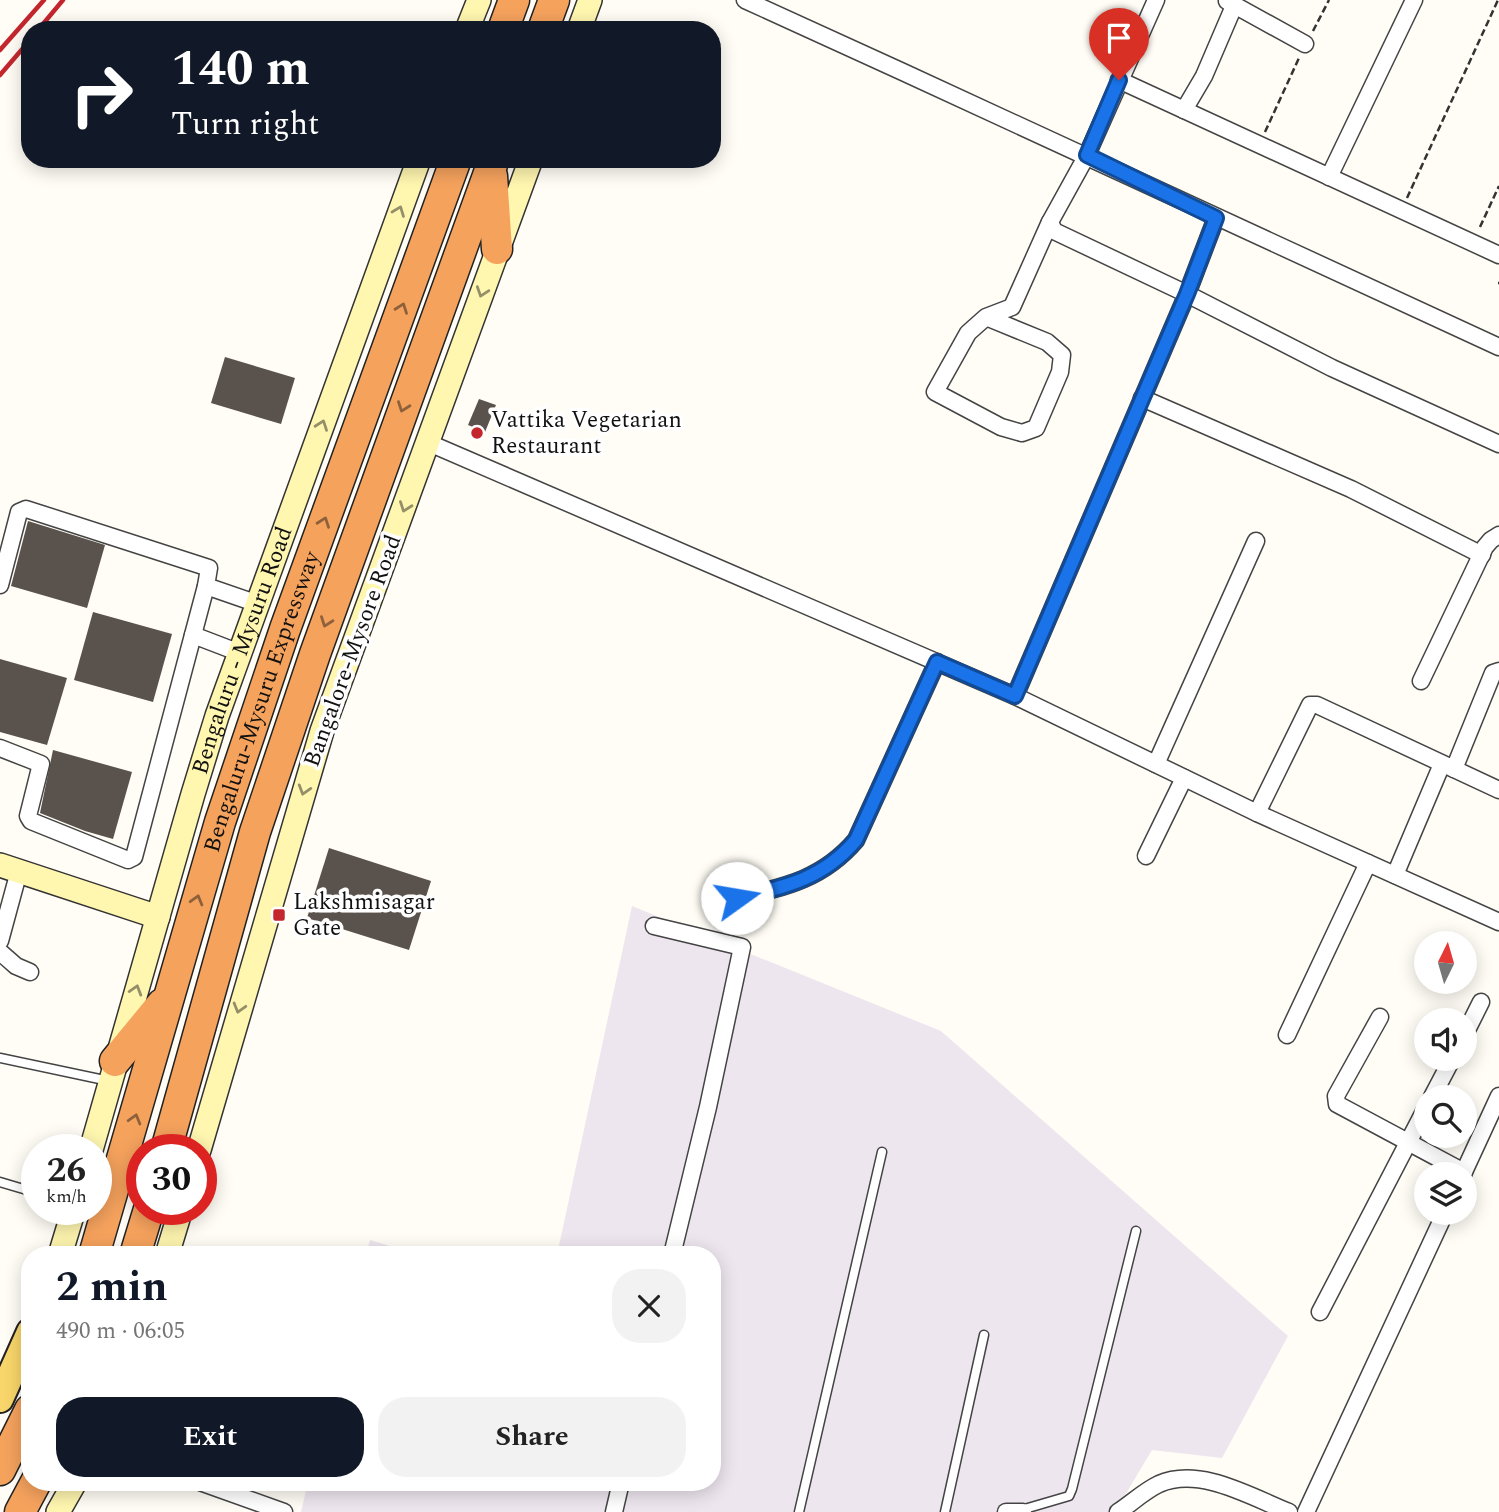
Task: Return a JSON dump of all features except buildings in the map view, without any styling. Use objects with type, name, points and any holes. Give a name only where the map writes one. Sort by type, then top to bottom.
[{"type":"highway","points":[[506,21],[514,0]]},
{"type":"highway","points":[[546,21],[554,0]]},
{"type":"highway","name":"Bengaluru-Mysuru Expressway","points":[[90,1246],[171,992],[220,822],[281,642],[453,168]]},
{"type":"highway","name":"Bengaluru-Mysuru Expressway","points":[[170,1134],[255,832],[319,641],[491,168]]},
{"type":"highway","points":[[493,168],[498,249]]},
{"type":"highway","points":[[112,1071],[171,992]]},
{"type":"highway","points":[[138,1246],[144,1225]]},
{"type":"highway","points":[[0,1470],[21,1428]]},
{"type":"highway","points":[[20,1512],[31,1491]]},
{"type":"main road","points":[[0,1399],[21,1352]]},
{"type":"street","points":[[470,21],[478,0]]},
{"type":"street","points":[[582,21],[590,0]]},
{"type":"street","points":[[745,0],[1087,155],[1216,218],[1499,347]]},
{"type":"street","points":[[986,317],[1047,342],[1062,355],[1060,372],[1036,428],[1022,433],[1001,427],[935,392],[968,333],[986,317],[1012,307],[1050,222],[1087,155],[1156,0]]},
{"type":"street","points":[[1329,177],[1414,0]]},
{"type":"street","points":[[1184,110],[1204,76],[1230,3],[1305,44]]},
{"type":"street","points":[[1119,80],[1499,255]]},
{"type":"street","name":"Bengaluru - Mysuru Road","points":[[95,1134],[192,794],[240,653],[416,168]]},
{"type":"street","name":"Bangalore-Mysore Road","points":[[204,1134],[322,732],[528,168]]},
{"type":"street","points":[[1015,696],[1187,294],[1216,218]]},
{"type":"street","points":[[1050,222],[1054,231],[1187,294],[1332,368],[1499,444]]},
{"type":"street","points":[[1142,398],[1352,489],[1482,555]]},
{"type":"street","points":[[429,443],[1015,696],[1257,813],[1499,922]]},
{"type":"street","points":[[0,584],[19,512],[26,509],[209,568],[134,857],[128,860],[31,821],[28,816],[41,764],[0,748]]},
{"type":"street","points":[[1421,681],[1490,540],[1499,536]]},
{"type":"street","points":[[1156,764],[1256,541]]},
{"type":"street","points":[[206,586],[258,604]]},
{"type":"street","points":[[193,635],[240,653]]},
{"type":"street","points":[[737,898],[795,884],[842,857],[856,840],[937,662]]},
{"type":"street","points":[[1395,875],[1493,673],[1499,671]]},
{"type":"street","points":[[1257,813],[1310,705],[1317,705],[1499,790]]},
{"type":"street","points":[[1146,856],[1184,778]]},
{"type":"street","points":[[1287,1035],[1368,863]]},
{"type":"street","points":[[0,940],[9,868],[158,917]]},
{"type":"street","points":[[653,926],[742,947],[675,1246]]},
{"type":"street","points":[[0,952],[16,966],[30,972]]},
{"type":"street","points":[[1477,1010],[1481,1002]]},
{"type":"street","points":[[1380,1017],[1336,1096],[1337,1104],[1442,1162]]},
{"type":"street","points":[[1468,1162],[1499,1096]]},
{"type":"street","points":[[1320,1312],[1414,1132]]},
{"type":"street","points":[[63,1246],[69,1225]]},
{"type":"street","points":[[170,1246],[176,1225]]},
{"type":"street","points":[[1307,1512],[1439,1225]]},
{"type":"street","points":[[1118,1512],[1146,1491],[1183,1478],[1203,1479],[1289,1512]]},
{"type":"street","points":[[58,1512],[70,1491]]},
{"type":"street","points":[[225,1491],[284,1512]]},
{"type":"street","points":[[614,1512],[619,1491]]},
{"type":"lane","points":[[0,1058],[112,1071]]},
{"type":"lane","points":[[799,1512],[882,1152]]},
{"type":"lane","points":[[0,1182],[21,1188]]},
{"type":"lane","points":[[1016,1512],[1069,1496],[1072,1489],[1136,1231]]},
{"type":"lane","points":[[945,1512],[984,1335]]},
{"type":"path","points":[[1259,145],[1305,44],[1329,0]]},
{"type":"path","points":[[1402,210],[1497,0]]},
{"type":"path","points":[[1472,243],[1499,186]]},
{"type":"shaded area","points":[[632,906],[941,1031],[1288,1336],[1222,1458],[1152,1450],[1115,1512],[301,1512],[306,1491],[721,1491],[721,1246],[559,1246]]},
{"type":"shaded area","points":[[370,1240],[390,1246],[368,1246]]},
{"type":"railway","points":[[26,21],[44,0]]},
{"type":"railway","points":[[46,21],[63,0]]},
{"type":"railway","points":[[0,50],[21,26]]},
{"type":"railway","points":[[0,75],[21,50]]},
{"type":"place","name":"Vattika Vegetarian Restaurant","points":[[477,433]]},
{"type":"place","name":"Lakshmisagar Gate","points":[[279,915]]},
{"type":"route","points":[[737,898],[795,884],[842,857],[856,840],[870,815],[937,662],[1015,696],[1187,294],[1216,218],[1087,155],[1119,80]]}]
